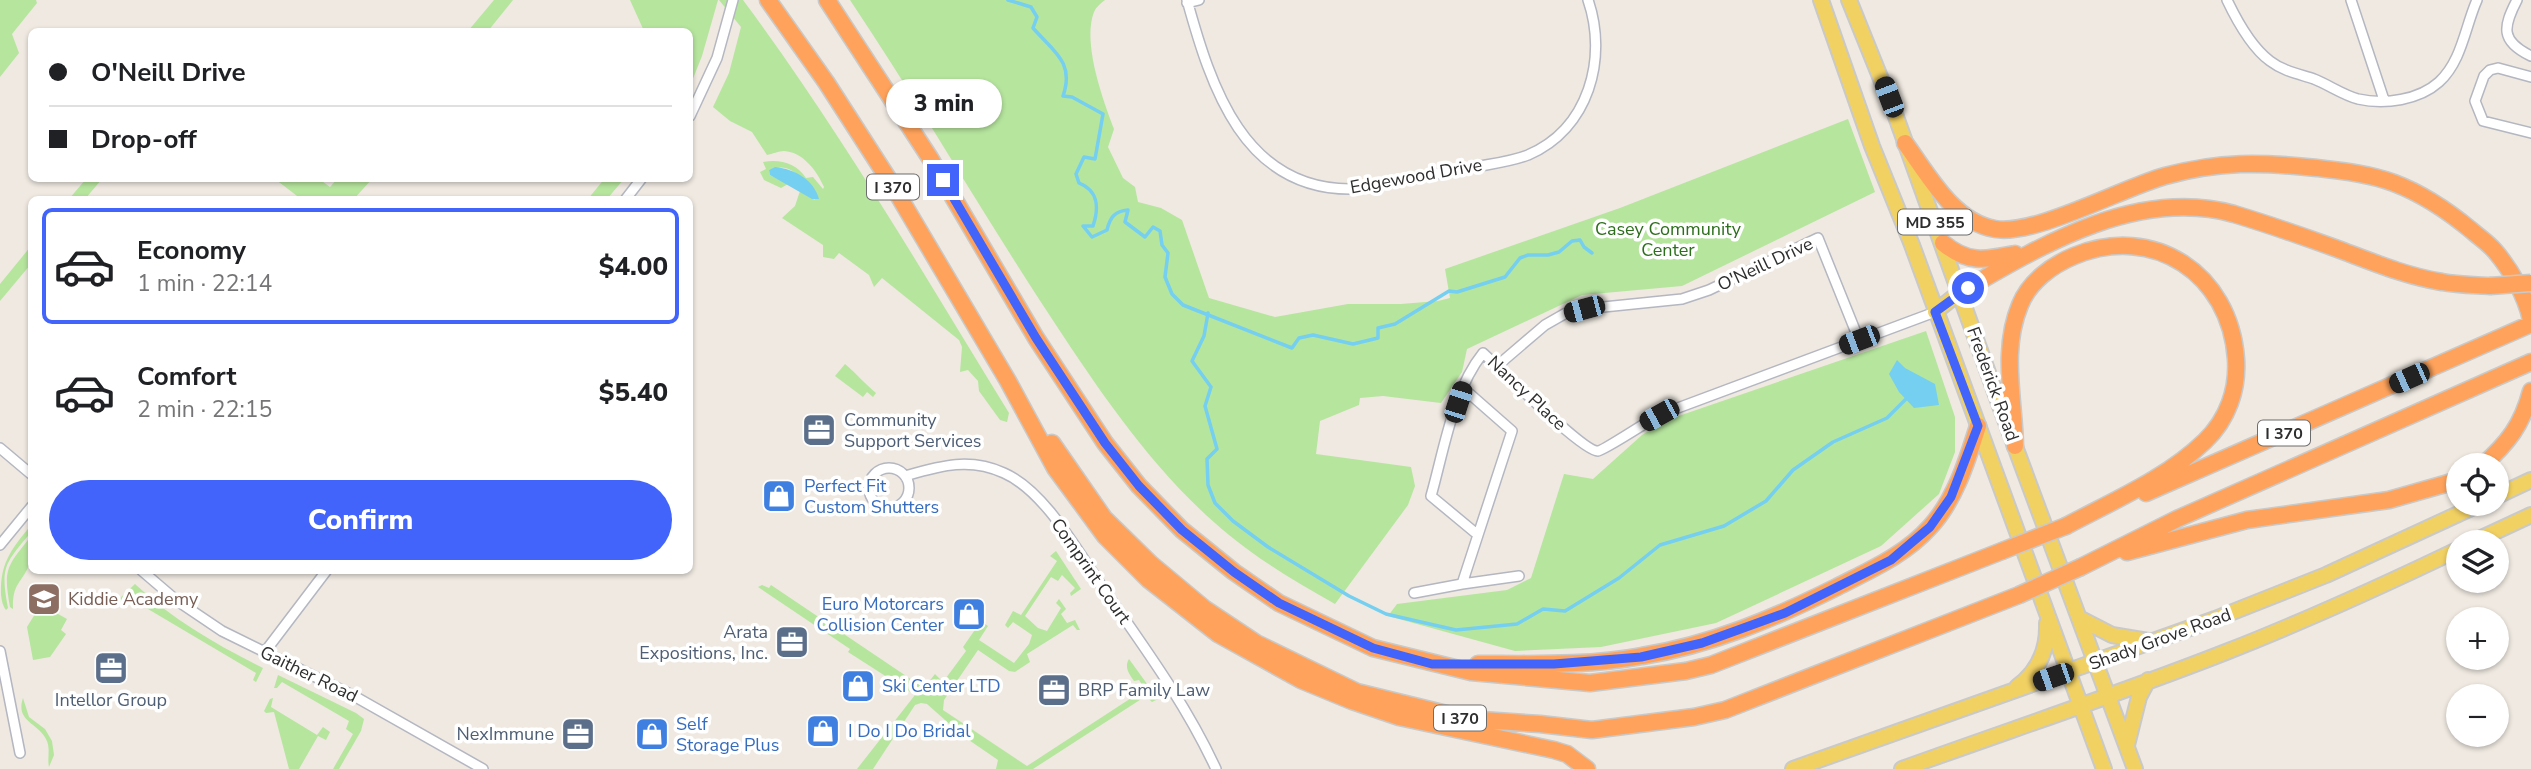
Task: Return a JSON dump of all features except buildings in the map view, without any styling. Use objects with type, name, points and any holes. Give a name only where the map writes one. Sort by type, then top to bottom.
[{"type":"highway","name":"I 370","points":[[768,0],[826,82],[891,183],[1008,381],[1104,518],[1151,564],[1205,610],[1256,643],[1357,692],[1467,719],[1592,730],[1695,717],[1725,710],[2019,595],[2177,519],[2531,362]]},
{"type":"highway","name":"I 370","points":[[827,0],[930,158],[1036,338],[1105,443],[1139,486],[1182,530],[1234,572],[1279,603],[1373,648],[1471,673],[1590,683],[1686,671],[1711,665],[2066,526],[2531,322]]},
{"type":"highway","points":[[1905,143],[1949,201],[1965,216],[1996,229],[2023,229],[2163,177],[2224,164],[2270,163],[2356,172],[2381,179],[2435,204],[2495,250],[2527,300],[2531,322]]},
{"type":"highway","points":[[1959,293],[2056,239],[2127,214],[2172,209],[2200,209],[2232,214],[2390,269],[2442,282],[2490,286],[2531,283]]},
{"type":"highway","points":[[1943,243],[1966,258],[1993,258],[2035,250]]},
{"type":"highway","points":[[2015,446],[2015,410],[2009,373],[2010,338],[2020,304],[2031,286],[2058,263],[2082,253],[2125,246],[2148,248],[2196,272],[2216,295],[2230,320],[2236,372],[2234,391],[2224,417],[2206,440],[2178,462],[2156,477],[2066,526]]},
{"type":"highway","points":[[1008,381],[1055,468],[1105,536],[1149,580],[1218,634],[1301,680],[1352,701],[1399,717],[1554,750],[1567,754],[1587,769]]},
{"type":"highway","points":[[2497,453],[2525,415],[2531,391]]},
{"type":"highway","points":[[1432,664],[1554,664],[1641,657],[1702,643],[1785,613],[1891,560],[1930,527],[1951,497],[1978,426]]},
{"type":"highway","points":[[2088,564],[2247,520],[2389,500],[2446,484]]},
{"type":"main road","name":"Frederick Road","points":[[1821,0],[1872,146],[1912,245],[2104,769]]},
{"type":"main road","name":"Frederick Road","points":[[1849,0],[1943,243],[2015,446],[2136,769]]},
{"type":"main road","points":[[1935,312],[1959,293]]},
{"type":"main road","points":[[2509,490],[2531,480]]},
{"type":"main road","points":[[2499,530],[2531,515]]},
{"type":"main road","name":"Shady Grove Road","points":[[1793,769],[2155,642],[2326,575],[2454,516]]},
{"type":"main road","name":"Shady Grove Road","points":[[1902,769],[2225,652],[2338,605],[2446,555]]},
{"type":"main road","points":[[2011,692],[2028,679],[2040,662],[2048,640],[2046,612]]},
{"type":"main road","points":[[2079,618],[2112,635],[2155,642]]},
{"type":"main road","points":[[2127,745],[2139,697],[2148,680]]},
{"type":"street","points":[[693,111],[717,58],[733,0]]},
{"type":"street","points":[[1187,2],[1199,0]]},
{"type":"street","name":"Edgewood Drive","points":[[1187,2],[1207,71],[1217,94],[1246,138],[1262,156],[1287,175],[1308,184],[1353,189],[1514,160],[1543,146],[1562,131],[1578,112],[1592,80],[1597,54],[1595,21],[1588,0]]},
{"type":"street","points":[[2227,0],[2243,30],[2269,61],[2359,99],[2384,100],[2417,96],[2442,80],[2460,48],[2476,0]]},
{"type":"street","points":[[2351,0],[2384,100]]},
{"type":"street","points":[[2517,0],[2507,20],[2506,36],[2516,49],[2531,56]]},
{"type":"street","points":[[2531,77],[2498,68],[2490,70],[2484,76],[2475,101],[2483,121],[2531,133]]},
{"type":"street","points":[[628,196],[639,182]]},
{"type":"street","name":"O'Neill Drive","points":[[1497,366],[1545,325],[1566,313],[1682,299],[1709,290],[1818,238],[1859,340]]},
{"type":"street","points":[[1859,340],[1935,312]]},
{"type":"street","name":"Nancy Place","points":[[1478,535],[1431,496],[1463,388],[1471,368],[1483,353],[1590,449],[1597,451],[1605,449],[1659,415],[1859,340]]},
{"type":"street","points":[[1462,584],[1512,431],[1463,388]]},
{"type":"street","points":[[0,448],[28,472]]},
{"type":"street","name":"Comprint Court","points":[[905,477],[941,465],[979,466],[1003,472],[1035,495],[1046,506],[1176,694],[1216,769]]},
{"type":"street","name":"Comprint Court","points":[[892,468],[905,477],[909,494],[902,504],[891,509],[874,502],[869,486],[877,472],[892,468]]},
{"type":"street","points":[[0,545],[28,511]]},
{"type":"street","name":"Gaither Road","points":[[146,574],[198,616],[264,653],[364,701],[483,769]]},
{"type":"street","points":[[264,653],[324,574]]},
{"type":"street","points":[[1414,593],[1519,576]]},
{"type":"street","points":[[0,651],[20,753]]},
{"type":"green space","points":[[0,0],[36,0],[37,3],[12,34],[19,53],[0,77]]},
{"type":"green space","points":[[494,0],[513,0],[490,28],[471,28]]},
{"type":"green space","points":[[630,0],[718,0],[693,78],[693,28],[643,28]]},
{"type":"green space","points":[[719,0],[743,0],[814,101],[1009,413],[1007,422],[1000,420],[979,391],[978,381],[968,370],[960,372],[962,347],[959,340],[882,278],[874,287],[869,275],[839,253],[834,259],[823,257],[823,245],[782,218],[795,206],[800,191],[815,200],[802,180],[791,170],[769,170],[770,175],[788,184],[781,188],[764,180],[760,172],[766,169],[763,162],[787,163],[806,178],[813,177],[823,189],[824,187],[803,159],[784,151],[767,155],[752,132],[730,121],[713,107],[729,73],[741,27]]},
{"type":"green space","name":"Casey Community Center","points":[[850,0],[1105,0],[1094,12],[1091,25],[1092,55],[1114,129],[1108,147],[1123,178],[1135,187],[1138,202],[1161,208],[1182,220],[1209,298],[1275,317],[1348,304],[1401,304],[1450,298],[1445,269],[1620,208],[1848,119],[1875,192],[1682,286],[1582,295],[1467,349],[1462,372],[1441,403],[1383,396],[1360,398],[1359,405],[1320,421],[1316,454],[1411,467],[1415,486],[1408,505],[1335,604],[1267,563],[1229,535],[1179,488],[1134,435],[1054,322]]},
{"type":"green space","points":[[83,182],[99,182],[88,196],[72,196]]},
{"type":"green space","points":[[279,182],[323,182],[330,187],[334,182],[369,182],[357,196],[297,196]]},
{"type":"green space","points":[[602,182],[621,182],[610,196],[590,196]]},
{"type":"green space","points":[[28,250],[28,268],[0,301],[0,284]]},
{"type":"green space","points":[[1926,331],[1955,417],[1955,452],[1939,494],[1881,546],[1716,623],[1601,647],[1515,651],[1388,616],[1397,604],[1507,590],[1531,578],[1564,474],[1593,479],[1642,435],[1667,420]]},
{"type":"green space","points":[[845,364],[876,393],[873,397],[867,392],[863,397],[835,376]]},
{"type":"green space","points":[[28,529],[28,536],[7,566],[6,610],[1,584],[5,565]]},
{"type":"green space","points":[[28,540],[28,567],[14,592],[13,609],[10,607],[7,576]]},
{"type":"green space","points":[[1056,551],[1081,589],[1071,596],[1070,593],[1075,588],[1062,575],[1058,581],[1051,577],[1025,616],[1038,628],[1047,631],[1061,608],[1056,603],[1059,599],[1066,609],[1061,614],[1067,623],[1075,620],[1080,630],[1073,625],[1027,654],[1030,662],[1015,672],[1009,671],[978,650],[944,700],[943,710],[1027,766],[1145,689],[1139,680],[1134,681],[1129,673],[1129,659],[1158,699],[1152,702],[1146,696],[1033,769],[996,769],[998,760],[963,736],[927,704],[921,703],[915,705],[873,769],[857,769],[915,695],[848,652],[850,649],[758,587],[762,585],[769,588],[771,585],[924,688],[935,674],[941,680],[946,678],[966,651],[963,647],[981,621],[988,626],[979,640],[1014,663],[1029,644],[1032,635],[1013,622],[1008,628],[1005,625],[1013,611],[1021,615],[1057,561],[1050,556]]},
{"type":"green space","points":[[135,584],[196,631],[263,668],[256,682],[253,680],[256,673],[126,596],[118,602]]},
{"type":"green space","points":[[45,610],[49,613],[51,610],[67,619],[61,630],[66,634],[50,657],[33,660],[27,627],[35,614]]},
{"type":"green space","points":[[278,675],[364,719],[361,731],[339,769],[333,769],[353,734],[346,729],[349,721],[282,682],[274,688]]},
{"type":"green space","points":[[23,698],[29,717],[45,729],[52,741],[54,755],[49,767],[47,742],[22,712]]},
{"type":"green space","points":[[273,698],[271,707],[317,735],[323,727],[330,732],[326,740],[318,736],[299,769],[289,769],[274,712],[264,711]]},
{"type":"water","points":[[775,167],[790,170],[803,177],[813,186],[819,199],[812,199],[770,175],[769,170]]},
{"type":"water","points":[[1897,360],[1905,368],[1935,384],[1939,405],[1914,408],[1899,392],[1889,374]]},
{"type":"waterway","points":[[1008,0],[1031,7],[1037,17],[1033,28],[1064,66],[1066,84],[1063,96],[1072,97],[1103,114],[1095,159],[1084,157],[1076,174],[1079,183],[1086,186],[1096,201],[1093,226],[1083,226],[1092,237],[1107,230],[1116,213],[1128,210],[1125,222],[1145,237],[1153,227],[1160,231],[1162,245],[1168,253],[1165,277],[1172,294],[1183,305],[1292,348],[1299,338],[1313,335],[1353,344],[1378,338],[1378,328],[1395,324],[1449,291],[1457,292],[1505,277],[1520,258],[1559,252],[1572,241],[1580,240],[1592,253]]},
{"type":"waterway","points":[[1208,313],[1204,336],[1192,361],[1211,387],[1205,406],[1217,449],[1207,459],[1208,485],[1215,503],[1233,521],[1268,547],[1349,596],[1386,614],[1456,630],[1517,624],[1543,609],[1565,611],[1619,578],[1660,545],[1724,526],[1766,501],[1793,470],[1833,442],[1887,418],[1906,399]]},
{"type":"place","name":"Community Support Services","points":[[819,430]]},
{"type":"place","name":"Perfect Fit Custom Shutters","points":[[779,496]]},
{"type":"place","name":"Kiddie Academy","points":[[44,599]]},
{"type":"place","name":"Euro Motorcars Collision Center","points":[[969,614]]},
{"type":"place","name":"Arata Expositions, Inc.","points":[[792,642]]},
{"type":"place","name":"Intellor Group","points":[[111,668]]},
{"type":"place","name":"Ski Center LTD","points":[[858,686]]},
{"type":"place","name":"BRP Family Law","points":[[1054,690]]},
{"type":"place","name":"I Do I Do Bridal","points":[[823,731]]},
{"type":"place","name":"NexImmune","points":[[578,734]]},
{"type":"place","name":"Self Storage Plus","points":[[652,734]]},
{"type":"route","points":[[943,180],[1036,338],[1105,443],[1139,486],[1182,530],[1234,572],[1279,603],[1373,648],[1432,664],[1554,664],[1641,657],[1702,643],[1785,613],[1891,560],[1930,527],[1951,497],[1978,426],[1935,312],[1968,288]]}]
